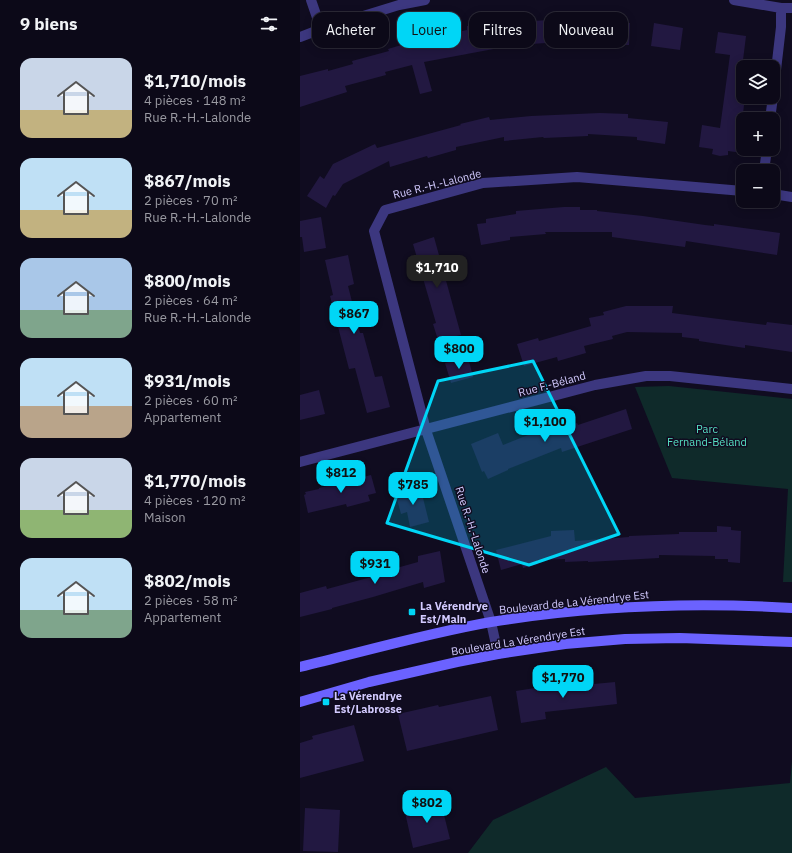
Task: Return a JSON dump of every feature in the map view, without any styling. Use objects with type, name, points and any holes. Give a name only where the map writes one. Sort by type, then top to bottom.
[{"type":"main road","name":"Boulevard de La Vérendrye Est","points":[[300,667],[491,622],[623,607],[687,606],[792,608]]},
{"type":"main road","name":"Boulevard La Vérendrye Est","points":[[300,702],[369,682],[498,654],[564,644],[625,639],[680,638],[792,642]]},
{"type":"street","points":[[311,0],[315,12]]},
{"type":"street","points":[[376,12],[399,5],[425,0]]},
{"type":"street","points":[[734,0],[781,8],[792,8]]},
{"type":"street","points":[[777,60],[781,28],[781,8]]},
{"type":"street","points":[[300,37],[312,32]]},
{"type":"street","name":"Rue R.-H.-Lalonde","points":[[498,654],[491,622],[426,430],[374,231],[385,210],[483,183],[577,177],[736,190]]},
{"type":"street","points":[[780,195],[792,197]]},
{"type":"street","name":"Rue F.-Béland","points":[[300,462],[594,385],[646,376],[699,378],[792,389]]},
{"type":"highlighted area","points":[[533,361],[619,534],[529,565],[387,523],[438,381]]},
{"type":"green space","name":"Parc Fernand-Béland","points":[[669,386],[792,399],[792,582],[783,582],[788,489],[672,478],[635,387]]},
{"type":"green space","points":[[792,761],[792,853],[468,853],[493,820],[606,767],[635,798],[790,783]]},
{"type":"building","points":[[544,20],[544,43],[536,44],[536,21]]},
{"type":"building","points":[[628,23],[630,23],[628,45]]},
{"type":"building","points":[[654,23],[683,28],[680,50],[651,46]]},
{"type":"building","points":[[467,26],[469,26],[469,48],[499,48],[424,62],[432,91],[420,94],[412,65],[385,72],[386,75],[345,86],[347,92],[300,107],[300,76],[328,69],[328,71],[353,64],[352,61],[389,51],[388,49],[397,46],[397,48],[461,48],[461,31],[467,30]]},
{"type":"building","points":[[718,32],[746,36],[743,60],[736,60],[736,104],[744,104],[743,112],[736,112],[736,152],[728,151],[728,155],[720,156],[712,154],[713,149],[699,147],[702,125],[720,128],[730,55],[715,53]]},
{"type":"building","points":[[600,113],[628,114],[628,118],[668,122],[665,144],[637,140],[637,137],[588,134],[588,136],[543,137],[504,141],[504,137],[456,147],[456,150],[428,158],[427,156],[390,167],[389,161],[343,184],[335,196],[333,195],[326,208],[307,196],[320,176],[324,179],[333,164],[375,144],[377,148],[489,117],[490,120],[531,116]]},
{"type":"building","points":[[580,207],[580,210],[597,210],[705,225],[714,226],[714,224],[780,233],[777,255],[686,241],[685,247],[612,237],[612,232],[545,232],[546,234],[510,237],[510,240],[481,245],[477,224],[486,223],[486,219],[516,214],[516,211]]},
{"type":"building","points":[[321,217],[326,248],[304,252],[302,237],[300,237],[300,221]]},
{"type":"building","points":[[434,237],[461,335],[438,340],[433,324],[436,323],[413,244]]},
{"type":"building","points":[[348,255],[354,284],[348,286],[360,333],[363,333],[375,377],[382,376],[390,407],[367,413],[355,368],[349,369],[330,296],[333,295],[325,260]]},
{"type":"building","points":[[626,306],[673,306],[672,313],[766,325],[767,322],[792,325],[792,352],[745,345],[745,348],[699,341],[699,339],[682,337],[682,333],[627,332],[612,336],[613,339],[584,346],[586,353],[558,361],[557,357],[524,366],[517,344],[538,338],[539,341],[591,326],[589,318],[604,315],[603,312]]},
{"type":"building","points":[[468,357],[473,377],[451,383],[445,363]]},
{"type":"building","points":[[319,390],[325,414],[300,420],[300,395]]},
{"type":"building","points":[[626,409],[632,429],[562,452],[561,448],[508,469],[488,479],[484,471],[482,472],[471,444],[498,433],[503,445],[538,431],[540,435],[577,423],[578,425]]},
{"type":"building","points":[[371,475],[376,493],[368,495],[370,501],[347,507],[346,504],[308,513],[304,495],[306,494],[305,492]]},
{"type":"building","points":[[420,486],[429,522],[410,527],[407,512],[401,514],[395,492]]},
{"type":"building","points":[[717,526],[731,527],[731,530],[741,531],[740,563],[728,562],[728,559],[715,559],[715,556],[659,555],[659,558],[588,562],[565,562],[565,559],[537,560],[538,564],[523,568],[522,564],[501,570],[496,550],[551,536],[551,531],[574,530],[575,541],[629,536],[679,534],[679,532],[717,532]]},
{"type":"building","points":[[440,551],[445,582],[424,588],[423,582],[300,617],[300,593],[326,586],[327,589],[375,576],[375,574],[418,562],[418,556]]},
{"type":"building","points":[[615,682],[617,704],[545,712],[546,719],[521,723],[516,691],[541,687],[541,689]]},
{"type":"building","points":[[491,696],[498,730],[407,751],[398,714],[438,705],[439,707]]},
{"type":"building","points":[[354,725],[364,761],[300,778],[300,743],[313,739],[312,736]]},
{"type":"building","points":[[440,799],[450,839],[413,848],[404,808]]},
{"type":"building","points":[[305,808],[340,810],[338,852],[303,851]]},
{"type":"place","name":"La Vérendrye Est/Main","points":[[412,612]]},
{"type":"place","name":"La Vérendrye Est/Labrosse","points":[[326,702]]}]
